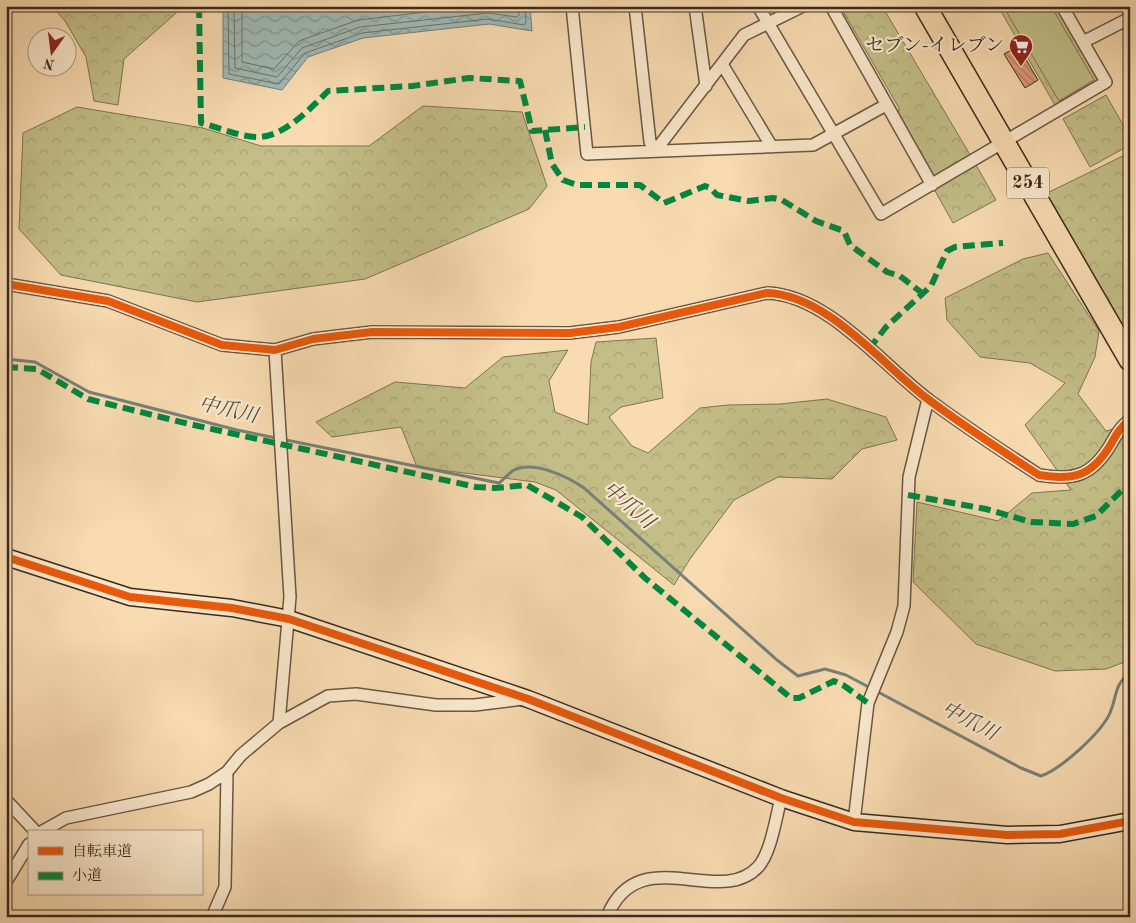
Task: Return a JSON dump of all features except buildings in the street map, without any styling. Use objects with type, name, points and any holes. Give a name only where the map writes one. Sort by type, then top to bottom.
[{"type":"highway","name":"254","points":[[925,6],[1130,360]]},
{"type":"street","points":[[572,6],[587,154],[813,145],[833,136],[886,105]]},
{"type":"street","points":[[635,6],[650,142],[656,150]]},
{"type":"street","points":[[695,6],[706,86]]},
{"type":"street","points":[[758,6],[833,136],[881,214],[1004,144],[1106,82],[1062,6]]},
{"type":"street","points":[[656,150],[744,35],[803,6]]},
{"type":"street","points":[[831,6],[932,186]]},
{"type":"street","points":[[1083,42],[1130,18]]},
{"type":"street","points":[[722,64],[772,147]]},
{"type":"street","points":[[6,284],[108,301],[222,345],[276,350],[313,339],[372,332],[570,334],[619,327],[768,293],[784,293],[816,308],[841,326],[928,399],[1039,475],[1060,479],[1073,478],[1088,471],[1100,461],[1118,432],[1130,420]]},
{"type":"street","points":[[276,350],[290,597],[279,722]]},
{"type":"street","points":[[854,822],[868,702],[897,632],[904,606],[908,476],[928,399]]},
{"type":"street","points":[[6,557],[130,597],[232,608],[289,619],[528,699],[782,798],[854,822],[1007,835],[1060,834],[1130,821]]},
{"type":"street","points":[[44,830],[66,818],[191,792],[209,784],[227,772],[241,756],[279,722],[328,696],[356,694],[436,705],[475,705],[528,699]]},
{"type":"street","points":[[212,917],[225,887],[227,772]]},
{"type":"street","points":[[607,917],[618,898],[640,881],[657,877],[678,876],[702,882],[730,880],[748,876],[760,866],[767,851],[782,798]]},
{"type":"street","points":[[6,800],[34,830]]},
{"type":"street","points":[[6,882],[28,846]]},
{"type":"green space","points":[[52,6],[184,6],[124,59],[118,105],[94,101],[86,57],[78,43],[78,28],[69,28]]},
{"type":"green space","points":[[840,6],[882,6],[972,158],[940,177],[932,175],[898,116],[899,108]]},
{"type":"green space","points":[[998,6],[1057,6],[1098,77],[1096,82],[1056,107]]},
{"type":"green space","points":[[1003,6],[1051,6],[1094,80],[1059,101]]},
{"type":"green space","points":[[1106,95],[1130,137],[1130,145],[1090,167],[1063,119]]},
{"type":"green space","points":[[423,106],[522,112],[547,186],[529,209],[365,279],[197,302],[61,275],[19,229],[23,133],[77,107],[203,128],[261,146],[369,146]]},
{"type":"green space","points":[[1130,146],[1130,344],[1043,195],[1127,154]]},
{"type":"green space","points":[[976,165],[996,200],[953,223],[934,189]]},
{"type":"green space","points":[[1048,253],[1099,331],[1095,357],[1078,394],[1106,431],[1130,424],[1130,660],[1106,669],[1055,671],[976,644],[913,582],[917,502],[998,521],[1032,493],[1071,490],[1025,425],[1065,383],[1030,363],[980,357],[947,320],[945,298],[1023,259]]},
{"type":"green space","points":[[656,338],[663,398],[621,407],[609,417],[632,446],[648,453],[700,408],[728,405],[780,404],[827,399],[886,417],[897,440],[862,449],[832,479],[778,477],[734,500],[690,559],[674,585],[556,490],[535,482],[417,467],[401,427],[332,437],[316,422],[395,382],[465,388],[503,357],[568,350],[549,381],[555,412],[588,425],[591,362],[596,342]]},
{"type":"water","points":[[225,6],[530,6],[532,31],[489,24],[363,38],[308,57],[282,90],[223,78],[223,8]]},
{"type":"waterway","name":"中爪川","points":[[6,359],[35,362],[89,392],[237,430],[499,483],[512,471],[522,467],[541,468],[560,475],[584,488],[777,660],[798,676],[825,669],[846,675],[1021,768],[1041,776],[1069,758],[1098,730],[1110,713],[1118,687],[1130,672]]},
{"type":"marked path","points":[[199,6],[201,123],[229,132],[258,137],[278,132],[296,120],[328,91],[412,86],[469,78],[520,81],[532,131],[585,127]]},
{"type":"marked path","points":[[545,130],[552,164],[563,180],[577,185],[640,185],[664,203],[705,186],[717,195],[749,201],[773,198],[782,200],[816,221],[844,231],[850,245],[887,272],[900,276],[922,293]]},
{"type":"marked path","points":[[869,349],[886,327],[931,286],[947,251],[955,247],[1003,243]]},
{"type":"marked path","points":[[6,367],[37,369],[88,399],[189,424],[476,487],[495,488],[527,485],[582,517],[645,578],[791,698],[799,698],[834,681],[843,685],[868,703]]},
{"type":"marked path","points":[[908,495],[986,509],[1031,522],[1073,524],[1096,516],[1130,482]]},
{"type":"cycle path","points":[[6,284],[108,301],[222,345],[275,350],[313,339],[372,332],[570,333],[619,327],[767,293],[790,297],[811,306],[833,319],[929,400],[1039,475],[1062,477],[1081,474],[1097,463],[1119,431],[1130,420]]},
{"type":"cycle path","points":[[6,557],[130,597],[232,608],[289,619],[528,699],[781,798],[854,822],[1007,835],[1060,834],[1130,821]]},
{"type":"place","name":"セブン-イレブン","points":[[1021,67]]}]
